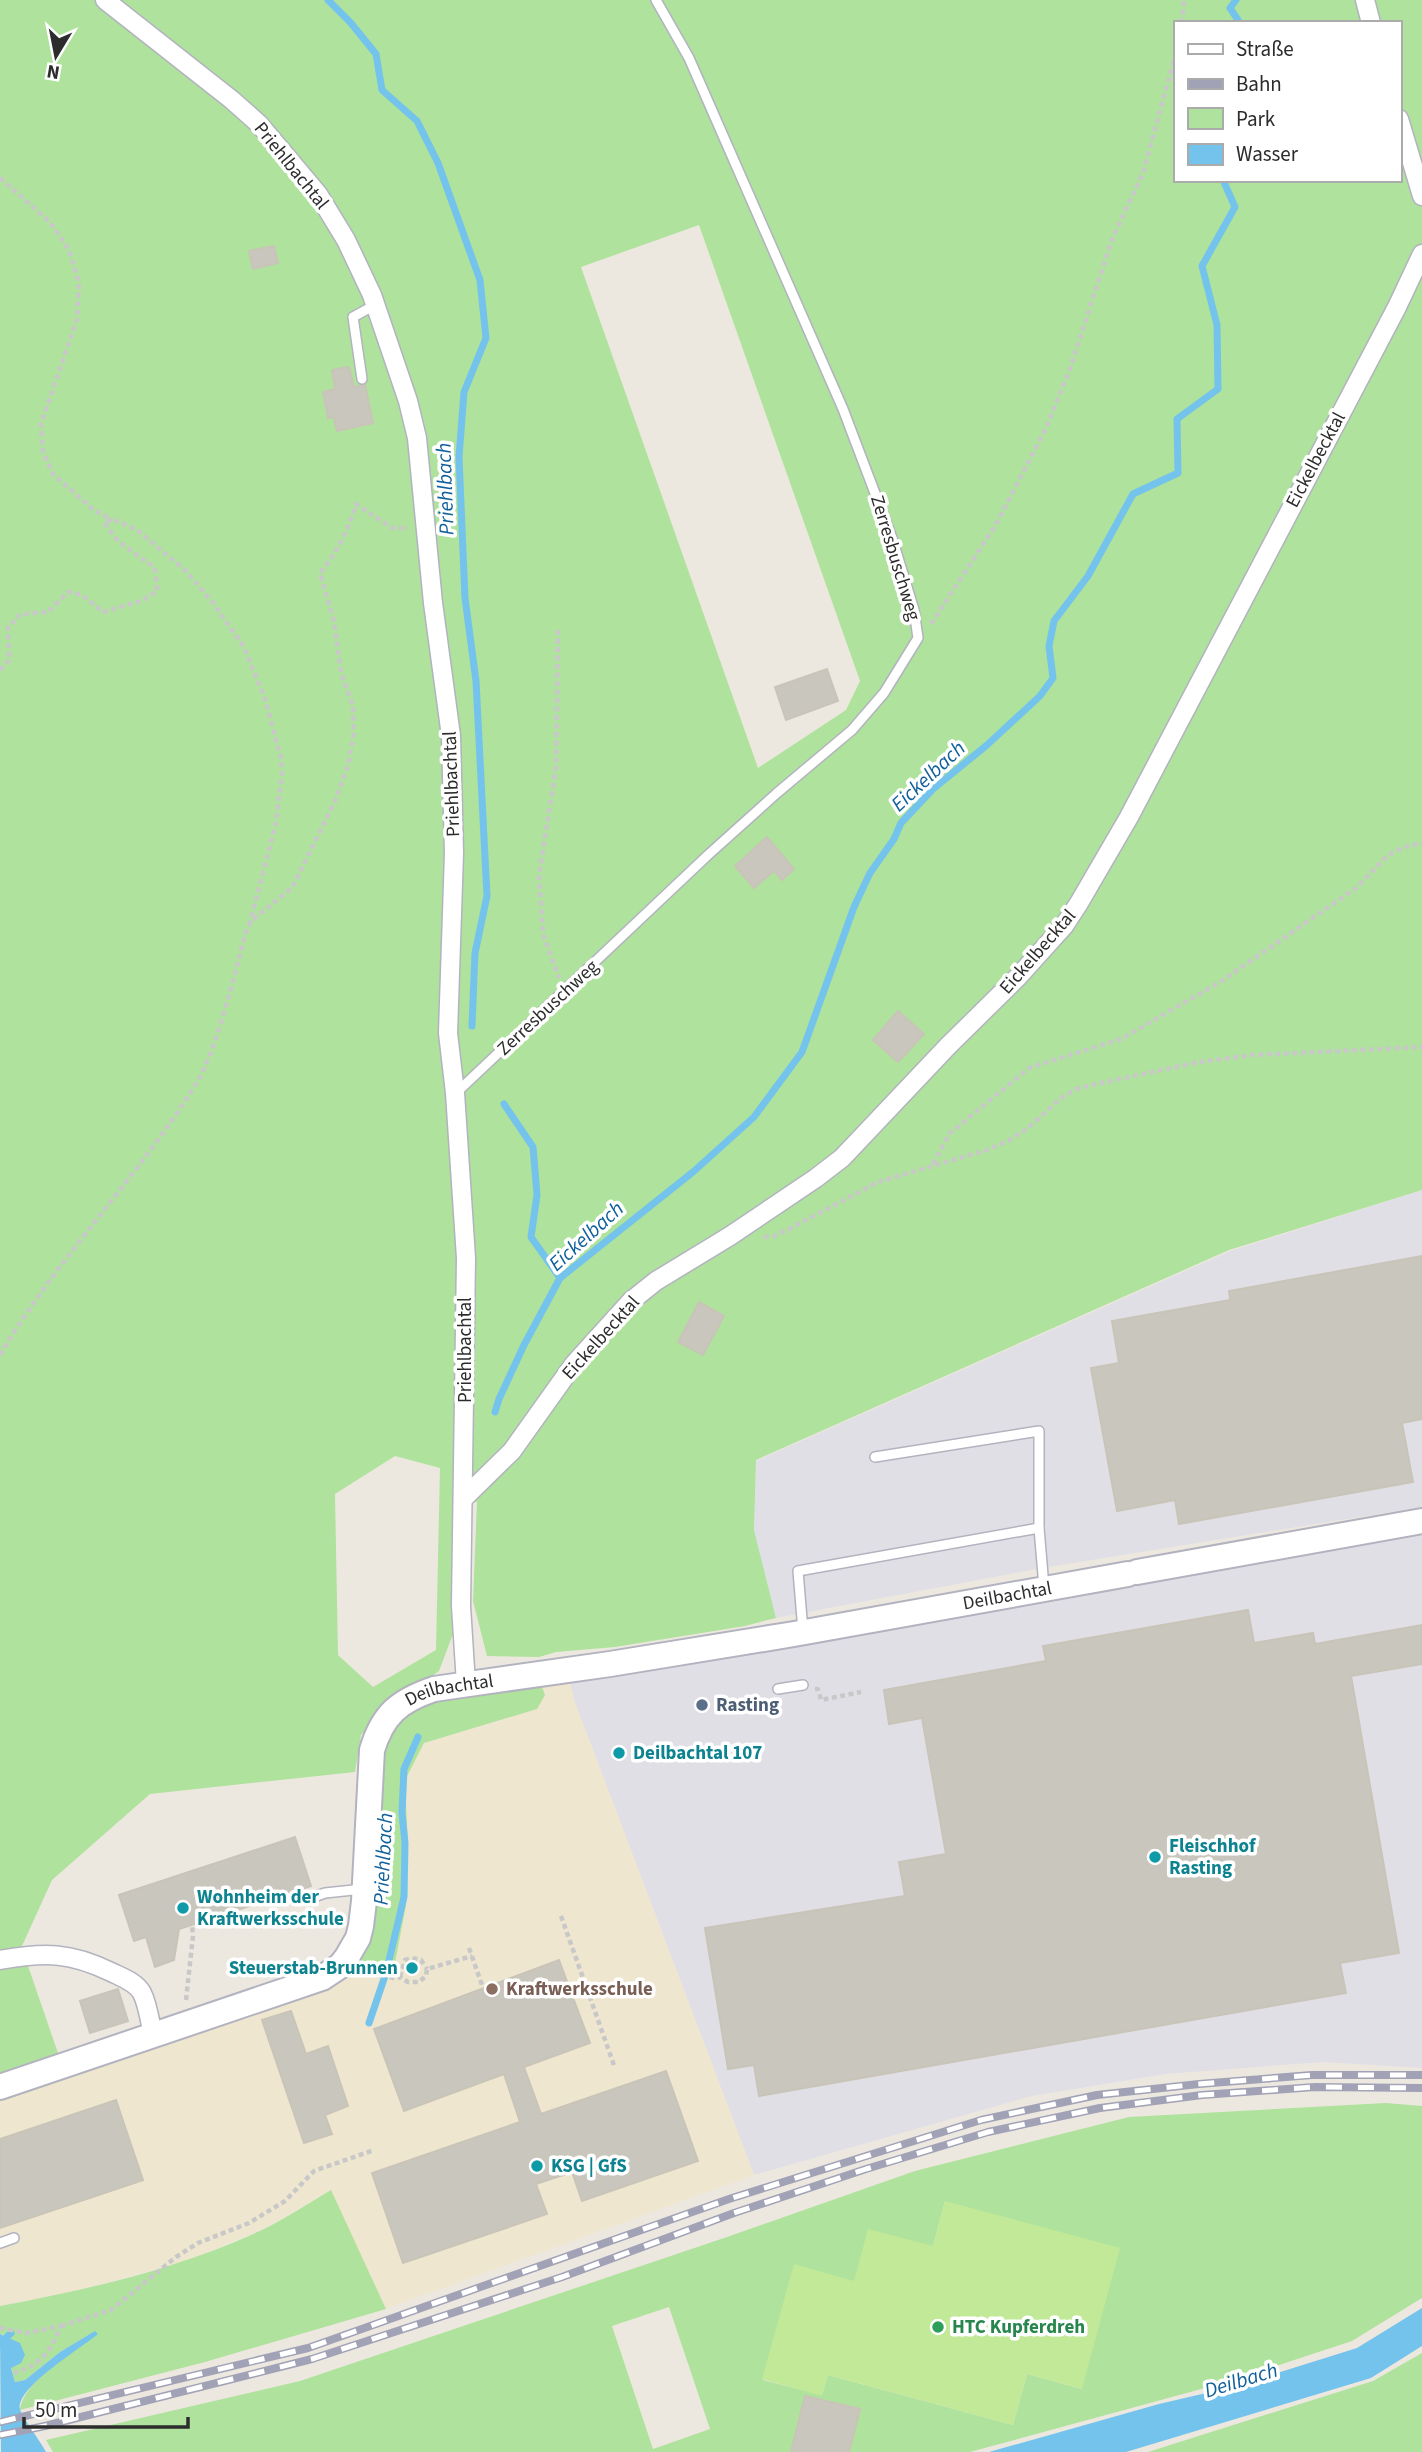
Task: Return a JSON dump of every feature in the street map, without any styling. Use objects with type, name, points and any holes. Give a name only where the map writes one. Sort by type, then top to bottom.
[{"type":"street","name":"Priehlbachtal","points":[[105,0],[259,124],[317,194],[346,240],[375,305],[408,401],[417,438],[433,603],[452,736],[454,853],[448,1033],[456,1093],[466,1258],[461,1606],[466,1684]]},
{"type":"street","points":[[1365,0],[1370,21]]},
{"type":"street","points":[[1401,126],[1422,196]]},
{"type":"street","name":"Eickelbecktal","points":[[464,1497],[512,1451],[574,1364],[624,1308],[656,1281],[730,1236],[842,1158],[1018,977],[1072,915],[1129,817],[1422,254]]},
{"type":"street","name":"Deilbachtal","points":[[0,2087],[285,1992],[331,1973],[347,1957],[358,1938],[365,1889],[369,1771],[377,1731],[386,1716],[415,1695],[434,1689],[610,1664],[803,1632],[1422,1521]]},
{"type":"street","points":[[0,1960],[57,1953],[91,1962],[120,1976],[133,1983],[141,1992],[153,2035]]},
{"type":"lane","name":"Zerresbuschweg","points":[[456,1093],[718,846],[852,730],[884,693],[918,638],[914,610],[892,538],[844,409],[690,58],[656,0]]},
{"type":"lane","points":[[362,379],[353,317],[375,305]]},
{"type":"lane","points":[[875,1457],[1039,1431],[1039,1528],[1044,1588]]},
{"type":"lane","points":[[803,1632],[797,1571],[1039,1528]]},
{"type":"lane","points":[[778,1689],[803,1685]]},
{"type":"lane","points":[[314,1897],[325,1893],[365,1889]]},
{"type":"lane","points":[[0,2243],[14,2238]]},
{"type":"path","points":[[1182,21],[1184,0]]},
{"type":"path","points":[[918,638],[927,631],[995,526],[1046,428],[1071,366],[1112,239],[1143,173],[1174,60]]},
{"type":"path","points":[[0,178],[50,222],[69,250],[79,283],[78,319],[41,424],[43,452],[53,474],[95,511],[137,530],[186,571],[213,603],[244,647],[265,699],[281,758],[282,773],[276,823],[250,922],[198,1080],[117,1195],[44,1287],[0,1355]]},
{"type":"path","points":[[250,922],[293,886],[335,801],[348,765],[354,733],[353,706],[341,673],[334,621],[320,572],[333,557],[348,530],[356,503],[392,528],[426,528]]},
{"type":"path","points":[[0,670],[9,660],[8,627],[21,614],[48,612],[68,592],[82,595],[103,612],[141,601],[158,591],[155,568],[118,541],[104,523],[113,519]]},
{"type":"path","points":[[558,630],[556,767],[539,875],[543,934],[564,992]]},
{"type":"path","points":[[932,1165],[949,1134],[1029,1068],[1121,1039],[1220,982],[1356,888],[1388,855],[1404,847],[1422,843]]},
{"type":"path","points":[[730,1236],[774,1236],[878,1182],[987,1150],[1028,1128],[1061,1098],[1076,1089],[1199,1062],[1253,1055],[1422,1047]]},
{"type":"path","points":[[818,1689],[821,1700],[861,1692]]},
{"type":"path","points":[[561,1916],[615,2068]]},
{"type":"path","points":[[183,2025],[192,1925]]},
{"type":"path","points":[[469,1948],[483,1988]]},
{"type":"path","points":[[426,1969],[472,1956]]},
{"type":"path","points":[[371,1972],[408,1982],[419,1982],[426,1976],[426,1969],[421,1960],[405,1960],[397,1978]]},
{"type":"path","points":[[0,2328],[27,2333],[61,2326],[111,2310],[176,2257],[198,2244],[249,2223],[285,2201],[314,2171],[374,2150]]},
{"type":"path","points":[[14,2374],[32,2367],[50,2351],[61,2326]]},
{"type":"shaded area","points":[[1422,1190],[1422,1507],[1042,1568],[776,1618],[754,1530],[756,1461],[1230,1251]]},
{"type":"shaded area","points":[[1422,1533],[1422,2068],[1323,2062],[1166,2074],[1032,2096],[754,2175],[574,1700],[569,1678],[789,1646]]},
{"type":"shaded area","name":"Kraftwerksschule","points":[[569,1678],[574,1700],[754,2175],[386,2309],[330,2191],[267,2227],[187,2261],[63,2294],[0,2306],[0,2088],[341,1969],[394,1968],[408,1847],[405,1780],[424,1743],[537,1709],[540,1682]]},
{"type":"green space","points":[[0,0],[1422,0],[1422,1190],[1229,1250],[756,1460],[754,1530],[776,1618],[745,1626],[615,1647],[556,1652],[539,1657],[487,1656],[473,1601],[477,1502],[456,1499],[453,1634],[439,1671],[382,1712],[361,1735],[355,1772],[150,1794],[52,1880],[17,1957],[27,1963],[60,2059],[0,2078]],"holes":[[[699,225],[860,681],[846,710],[758,768],[581,267]],[[395,1456],[440,1468],[436,1650],[373,1687],[338,1655],[335,1494]]]},
{"type":"green space","points":[[540,1682],[545,1695],[537,1709],[424,1743],[405,1780],[408,1847],[406,1905],[394,1968],[341,1969],[348,1960],[376,1754],[413,1700]]},
{"type":"green space","points":[[1386,2103],[1422,2106],[1422,2298],[1352,2341],[1227,2382],[970,2452],[53,2452],[46,2440],[300,2381],[915,2171],[1129,2117]],"holes":[[[945,2201],[1082,2389],[1027,2374],[1013,2425],[828,2375],[822,2395],[763,2380],[854,2281],[933,2246]],[[669,2307],[710,2429],[653,2449],[612,2326]]]},
{"type":"green space","points":[[331,2190],[386,2309],[205,2362],[20,2410],[31,2387],[85,2343],[94,2332],[60,2352],[25,2380],[15,2382],[8,2336],[0,2334],[0,2306],[136,2276],[202,2255],[266,2228]]},
{"type":"green space","name":"HTC Kupferdreh","points":[[945,2201],[1120,2248],[1082,2389],[1027,2374],[1013,2425],[828,2375],[822,2396],[762,2379],[794,2264],[854,2281],[868,2229],[933,2246]]},
{"type":"green space","points":[[1422,2353],[1422,2452],[1148,2452],[1373,2381]]},
{"type":"water","points":[[1422,2308],[1422,2346],[1371,2378],[1126,2452],[989,2452],[1159,2404],[1232,2387],[1357,2348]]},
{"type":"water","points":[[95,2331],[98,2334],[39,2379],[22,2400],[21,2413],[46,2452],[1,2452],[0,2334],[20,2343],[25,2355],[21,2363],[11,2368],[15,2382],[25,2380],[60,2352]]},
{"type":"building","points":[[274,246],[278,263],[253,269],[249,251]]},
{"type":"building","points":[[349,367],[354,387],[365,385],[373,423],[337,431],[334,417],[328,418],[323,392],[335,389],[332,370]]},
{"type":"building","points":[[827,669],[838,701],[786,720],[775,687]]},
{"type":"building","points":[[767,837],[794,869],[782,880],[774,871],[754,888],[735,866]]},
{"type":"building","points":[[898,1011],[924,1034],[898,1062],[873,1040]]},
{"type":"building","points":[[1422,1256],[1422,1419],[1402,1423],[1413,1482],[1179,1524],[1175,1500],[1117,1511],[1091,1368],[1119,1363],[1112,1321],[1230,1300],[1229,1291]]},
{"type":"building","points":[[699,1302],[724,1316],[703,1355],[678,1342]]},
{"type":"building","name":"Fleischhof Rasting","points":[[1248,1610],[1254,1643],[1313,1633],[1315,1644],[1422,1625],[1422,1664],[1351,1676],[1399,1953],[1340,1963],[1346,1993],[759,2096],[754,2065],[728,2069],[705,1928],[905,1896],[899,1862],[946,1854],[922,1718],[889,1724],[884,1690],[1046,1661],[1043,1646]]},
{"type":"building","name":"Wohnheim der Kraftwerksschule","points":[[295,1837],[311,1886],[179,1929],[174,1960],[155,1967],[146,1937],[134,1941],[119,1895]]},
{"type":"building","name":"KSG | GfS","points":[[559,1960],[590,2043],[524,2067],[541,2114],[666,2071],[698,2161],[582,2201],[572,2172],[536,2184],[547,2214],[403,2263],[372,2173],[520,2122],[504,2074],[404,2111],[374,2029]]},
{"type":"building","points":[[118,1989],[128,2021],[90,2033],[80,2001]]},
{"type":"building","points":[[291,2011],[306,2054],[328,2046],[348,2106],[325,2115],[332,2134],[304,2143],[262,2020]]},
{"type":"building","points":[[116,2100],[143,2180],[0,2228],[0,2139]]},
{"type":"building","points":[[805,2396],[860,2409],[849,2452],[791,2452]]},
{"type":"waterway","name":"Priehlbach","points":[[328,0],[376,54],[382,90],[417,121],[438,163],[480,280],[486,338],[464,392],[459,457],[465,598],[476,681],[487,896],[475,953],[472,1026]]},
{"type":"waterway","name":"Eickelbach","points":[[1236,0],[1230,8],[1239,21]]},
{"type":"waterway","name":"Eickelbach","points":[[495,1412],[524,1345],[560,1278],[693,1172],[754,1117],[802,1052],[854,907],[870,873],[894,839],[901,823],[933,789],[987,745],[1040,696],[1053,678],[1049,646],[1054,621],[1088,576],[1133,494],[1178,473],[1177,419],[1218,389],[1217,325],[1202,266],[1235,207],[1224,182]]},
{"type":"waterway","name":"Priehlbach","points":[[504,1104],[533,1147],[537,1195],[531,1237],[560,1278]]},
{"type":"waterway","name":"Priehlbach","points":[[369,2023],[386,1973],[404,1897],[404,1769],[418,1737]]},
{"type":"waterway","name":"Priehlbach","points":[[0,2344],[11,2333]]},
{"type":"railway","points":[[0,2422],[308,2348],[729,2199],[981,2120],[1097,2095],[1199,2084],[1312,2075],[1422,2075]]},
{"type":"railway","points":[[0,2435],[312,2359],[562,2277],[734,2213],[988,2132],[1100,2108],[1202,2095],[1315,2087],[1422,2088]]},
{"type":"place","name":"Rasting","points":[[702,1705]]},
{"type":"place","name":"Deilbachtal 107","points":[[619,1753]]},
{"type":"place","name":"Fleischhof Rasting","points":[[1155,1857]]},
{"type":"place","name":"Wohnheim der Kraftwerksschule","points":[[183,1908]]},
{"type":"place","name":"Steuerstab-Brunnen","points":[[412,1968]]},
{"type":"place","name":"Kraftwerksschule","points":[[492,1989]]},
{"type":"place","name":"KSG | GfS","points":[[537,2166]]},
{"type":"place","name":"HTC Kupferdreh","points":[[938,2327]]},
{"type":"water label","name":"Deilbach","points":[[1241,2380]]}]
